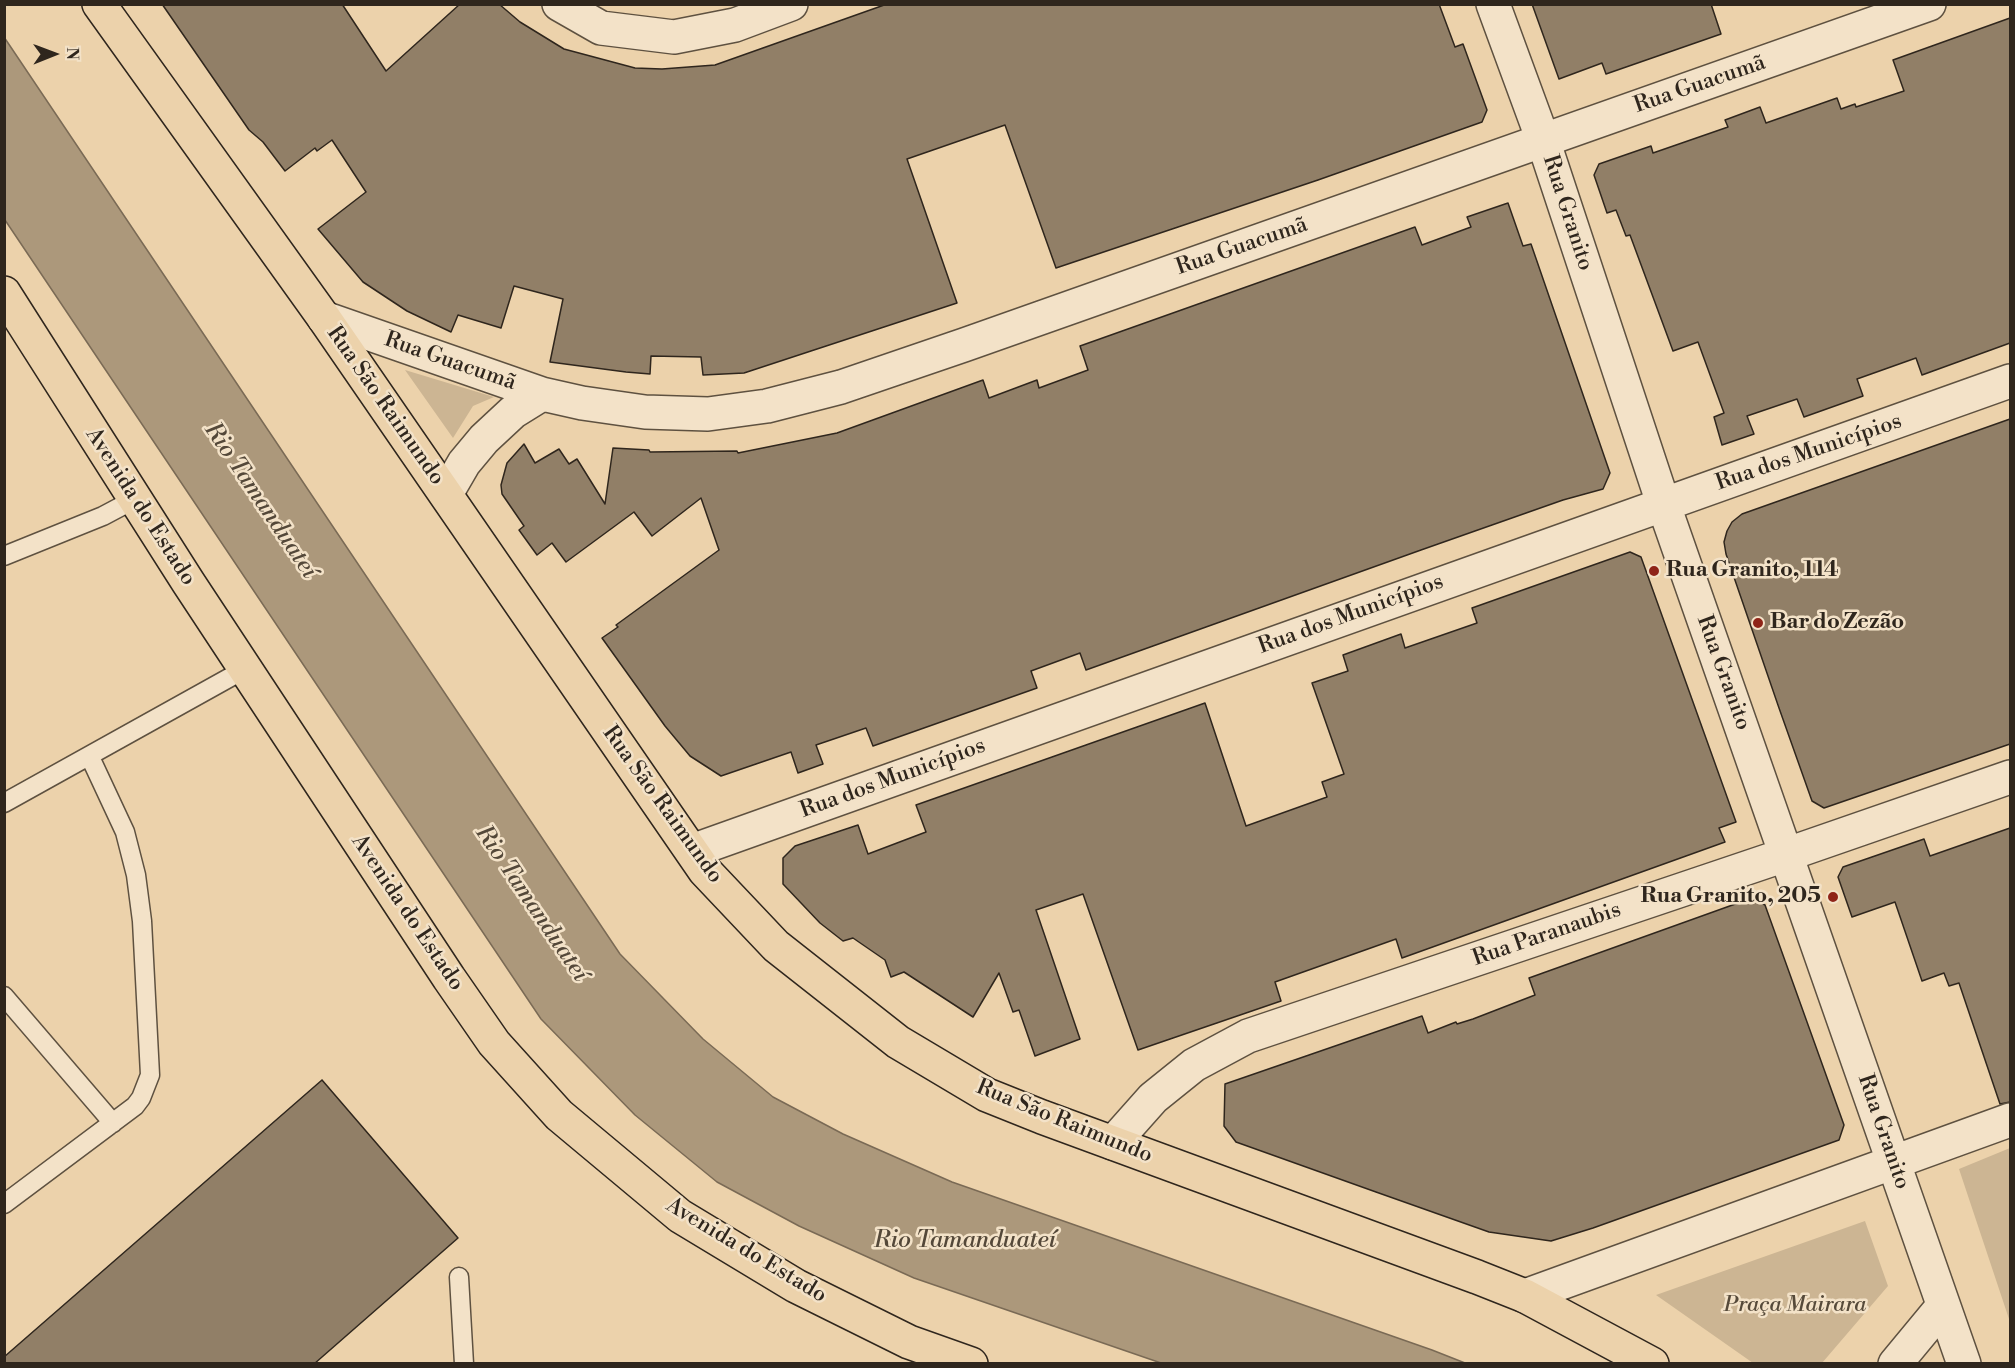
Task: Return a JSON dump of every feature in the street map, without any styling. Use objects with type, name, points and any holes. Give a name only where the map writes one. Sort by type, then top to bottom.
[{"type":"highway","name":"Rua São Raimundo","points":[[99,4],[324,318],[705,871],[776,946],[898,1042],[987,1095],[1525,1296],[1652,1364]]},
{"type":"highway","name":"Avenida do Estado","points":[[4,293],[245,669],[449,978],[494,1042],[559,1115],[680,1216],[699,1228],[796,1286],[909,1342],[971,1364]]},
{"type":"street","points":[[559,4],[601,28],[674,37],[735,25],[791,4]]},
{"type":"street","name":"Rua Granito","points":[[1493,4],[1543,140],[1663,503],[1788,854],[1964,1364]]},
{"type":"street","name":"Rua Guacumã","points":[[324,318],[542,394],[582,403],[645,412],[708,414],[767,406],[841,387],[964,345],[1929,4]]},
{"type":"street","name":"Rua dos Municípios","points":[[692,850],[2010,381]]},
{"type":"street","name":"Rua Guacumã","points":[[446,494],[464,463],[484,438],[513,412],[542,394]]},
{"type":"street","name":"Rua Paranaubis","points":[[1113,1143],[1153,1098],[1194,1065],[1248,1036],[2010,777]]},
{"type":"street","points":[[1525,1296],[2010,1120]]},
{"type":"street","points":[[1896,1364],[1943,1306]]},
{"type":"lane","points":[[4,556],[103,516],[135,499]]},
{"type":"lane","points":[[4,803],[245,669]]},
{"type":"lane","points":[[4,1204],[135,1106],[141,1098],[150,1075],[144,944],[136,875],[125,832],[90,757]]},
{"type":"lane","points":[[4,996],[113,1123]]},
{"type":"lane","points":[[459,1276],[464,1364]]},
{"type":"green space","points":[[405,370],[494,397],[473,406],[453,438]]},
{"type":"green space","points":[[2010,1148],[2010,1322],[1959,1169]]},
{"type":"green space","name":"Praça Mairara","points":[[1865,1221],[1888,1286],[1822,1363],[1753,1363],[1656,1295]]},
{"type":"water","name":"Rio Tamanduateí","points":[[4,37],[620,954],[703,1039],[773,1097],[843,1134],[952,1182],[1465,1363],[1161,1363],[914,1278],[799,1226],[717,1182],[635,1115],[541,1019],[5,220]]},
{"type":"building","points":[[162,4],[342,4],[386,71],[460,4],[499,4],[520,22],[564,49],[635,68],[662,69],[715,65],[887,4],[1439,4],[1455,47],[1463,44],[1487,110],[1482,122],[1056,268],[1005,125],[907,159],[957,303],[744,373],[703,375],[701,357],[651,356],[650,374],[550,362],[563,299],[514,286],[501,328],[458,315],[451,332],[407,311],[363,282],[318,229],[366,192],[332,140],[317,151],[315,148],[285,171],[263,142],[249,130]]},
{"type":"building","points":[[1532,4],[1711,4],[1721,34],[1606,74],[1602,63],[1559,79]]},
{"type":"building","points":[[2010,18],[2010,343],[1922,375],[1916,358],[1857,379],[1863,396],[1804,417],[1797,399],[1747,416],[1754,434],[1722,445],[1714,417],[1724,413],[1698,342],[1673,351],[1630,235],[1626,236],[1616,210],[1607,213],[1594,175],[1599,164],[1651,146],[1653,153],[1728,127],[1725,120],[1760,107],[1766,123],[1837,98],[1841,109],[1855,104],[1856,107],[1904,91],[1893,60]]},
{"type":"building","points":[[1508,203],[1523,246],[1531,244],[1610,473],[1603,489],[1563,500],[1086,670],[1080,653],[1031,671],[1037,688],[873,746],[866,728],[816,745],[823,764],[798,773],[791,752],[721,776],[690,756],[665,726],[602,638],[618,627],[616,625],[719,550],[701,498],[652,536],[634,512],[566,562],[552,543],[537,555],[519,530],[524,526],[502,494],[501,485],[507,463],[524,444],[535,463],[559,449],[569,464],[577,459],[605,504],[613,448],[649,450],[650,452],[737,451],[738,453],[837,433],[983,380],[989,398],[1037,380],[1039,388],[1088,370],[1080,346],[1415,227],[1422,245],[1471,227],[1467,217]]},
{"type":"building","points":[[2010,419],[2010,744],[1824,808],[1812,801],[1779,708],[1726,554],[1724,542],[1727,531],[1732,522],[1742,514]]},
{"type":"building","points":[[1630,552],[1641,557],[1736,822],[1719,828],[1725,842],[1402,958],[1396,939],[1275,982],[1281,1001],[1138,1050],[1083,894],[1036,910],[1080,1039],[1035,1056],[1019,1010],[1013,1012],[999,973],[973,1017],[904,972],[891,977],[885,960],[853,938],[843,941],[820,923],[783,884],[783,858],[795,846],[858,825],[868,854],[926,832],[916,805],[1205,703],[1246,826],[1327,797],[1322,782],[1344,774],[1312,683],[1348,671],[1343,655],[1401,634],[1405,648],[1477,623],[1472,608]]},
{"type":"building","points":[[2010,828],[2010,1102],[2000,1104],[1959,983],[1949,986],[1944,973],[1922,981],[1895,902],[1852,917],[1838,877],[1843,867],[1924,839],[1930,856]]},
{"type":"building","points":[[1752,898],[1765,905],[1844,1125],[1839,1140],[1551,1241],[1489,1232],[1236,1142],[1224,1126],[1225,1084],[1422,1016],[1428,1033],[1456,1022],[1457,1024],[1473,1019],[1535,995],[1529,978]]},
{"type":"building","points":[[322,1080],[458,1238],[314,1364],[4,1364],[4,1357]]},
{"type":"place","name":"Rua Granito, 114","points":[[1654,571]]},
{"type":"place","name":"Bar do Zezão","points":[[1758,623]]},
{"type":"place","name":"Rua Granito, 205","points":[[1833,897]]}]
